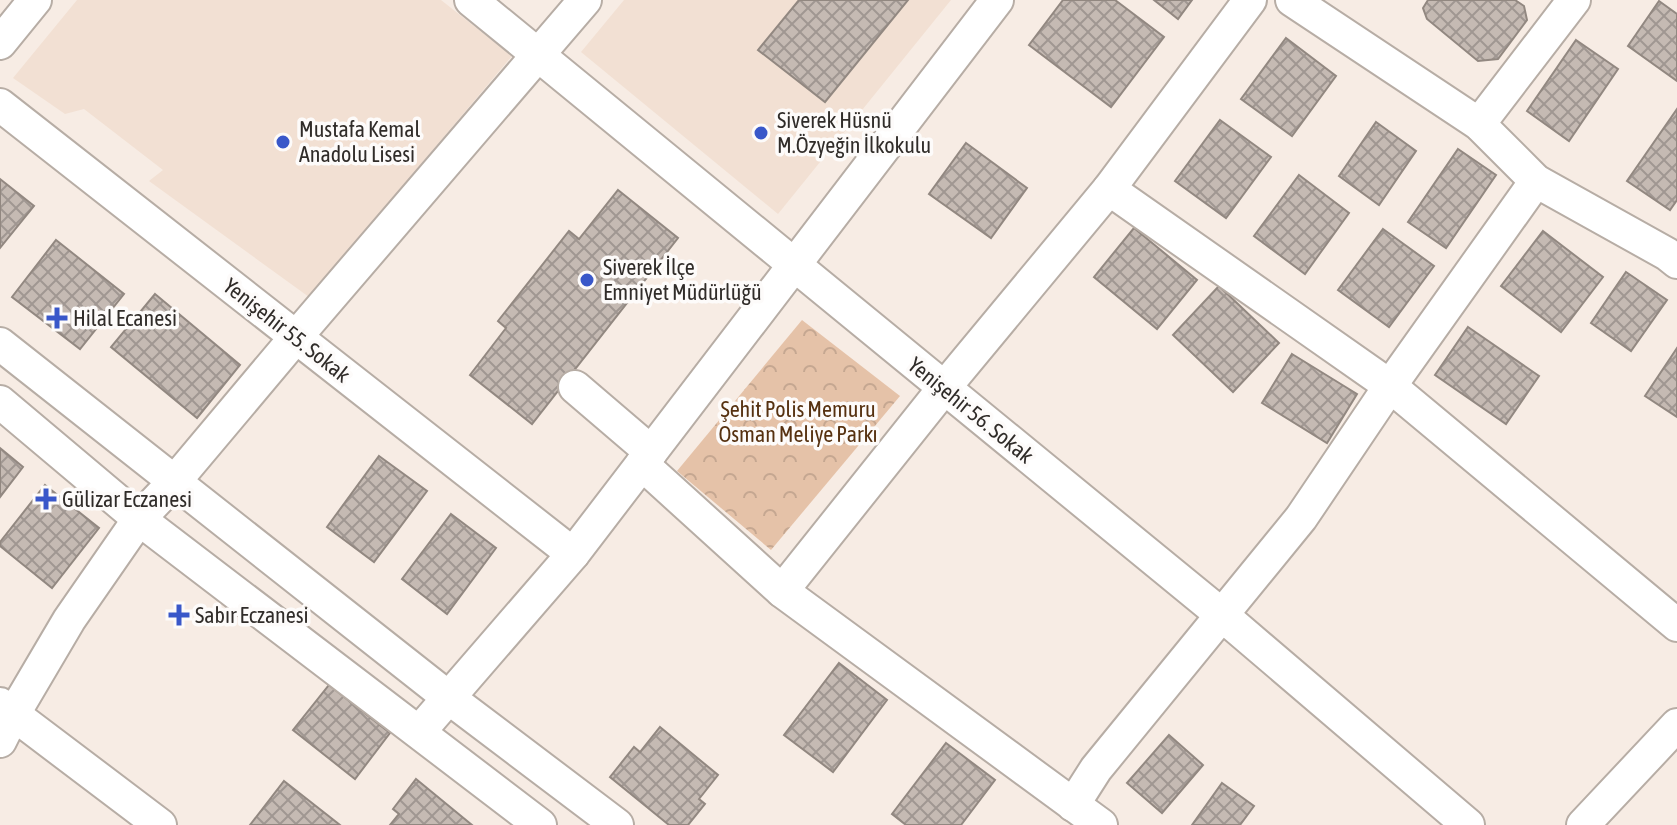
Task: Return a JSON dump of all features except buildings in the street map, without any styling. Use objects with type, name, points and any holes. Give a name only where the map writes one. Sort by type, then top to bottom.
[{"type":"street","points":[[0,43],[35,0]]},
{"type":"street","name":"Yenişehir 56. Sokak","points":[[471,0],[1222,615],[1468,825]]},
{"type":"street","points":[[160,825],[4,720],[139,519],[175,481],[585,0]]},
{"type":"street","points":[[419,732],[573,554],[997,0]]},
{"type":"street","points":[[782,591],[944,388],[1109,189],[1250,0]]},
{"type":"street","points":[[1292,0],[1479,124],[1536,181],[1674,252]]},
{"type":"street","points":[[1479,124],[1574,0]]},
{"type":"street","name":"Yenişehir 55. Sokak","points":[[0,105],[573,554]]},
{"type":"street","points":[[1073,805],[1096,769],[1301,518],[1390,386],[1536,181]]},
{"type":"street","points":[[1109,189],[1390,386],[1677,625]]},
{"type":"street","points":[[0,344],[449,698],[617,825]]},
{"type":"street","points":[[575,387],[782,591],[1101,825]]},
{"type":"street","points":[[0,402],[139,519],[540,825]]},
{"type":"street","points":[[1583,825],[1677,725]]},
{"type":"shaded area","name":"Mustafa Kemal Anadolu Lisesi","points":[[77,0],[441,0],[512,56],[309,297],[149,181],[163,170],[84,109],[65,114],[13,78]]},
{"type":"shaded area","name":"Siverek Hüsnü M.Özyeğin İlkokulu","points":[[624,0],[951,0],[778,214],[581,52]]},
{"type":"green space","name":"Şehit Polis Memuru Osman Meliye Parkı","points":[[802,320],[900,396],[771,550],[677,471]]},
{"type":"place","name":"Siverek Hüsnü M.Özyeğin İlkokulu","points":[[761,133]]},
{"type":"place","name":"Mustafa Kemal Anadolu Lisesi","points":[[283,142]]},
{"type":"place","name":"Siverek İlçe Emniyet Müdürlüğü","points":[[587,280]]},
{"type":"place","name":"Hilal Ecanesi","points":[[57,318]]},
{"type":"place","name":"Gülizar Eczanesi","points":[[46,499]]},
{"type":"place","name":"Sabır Eczanesi","points":[[179,615]]}]
